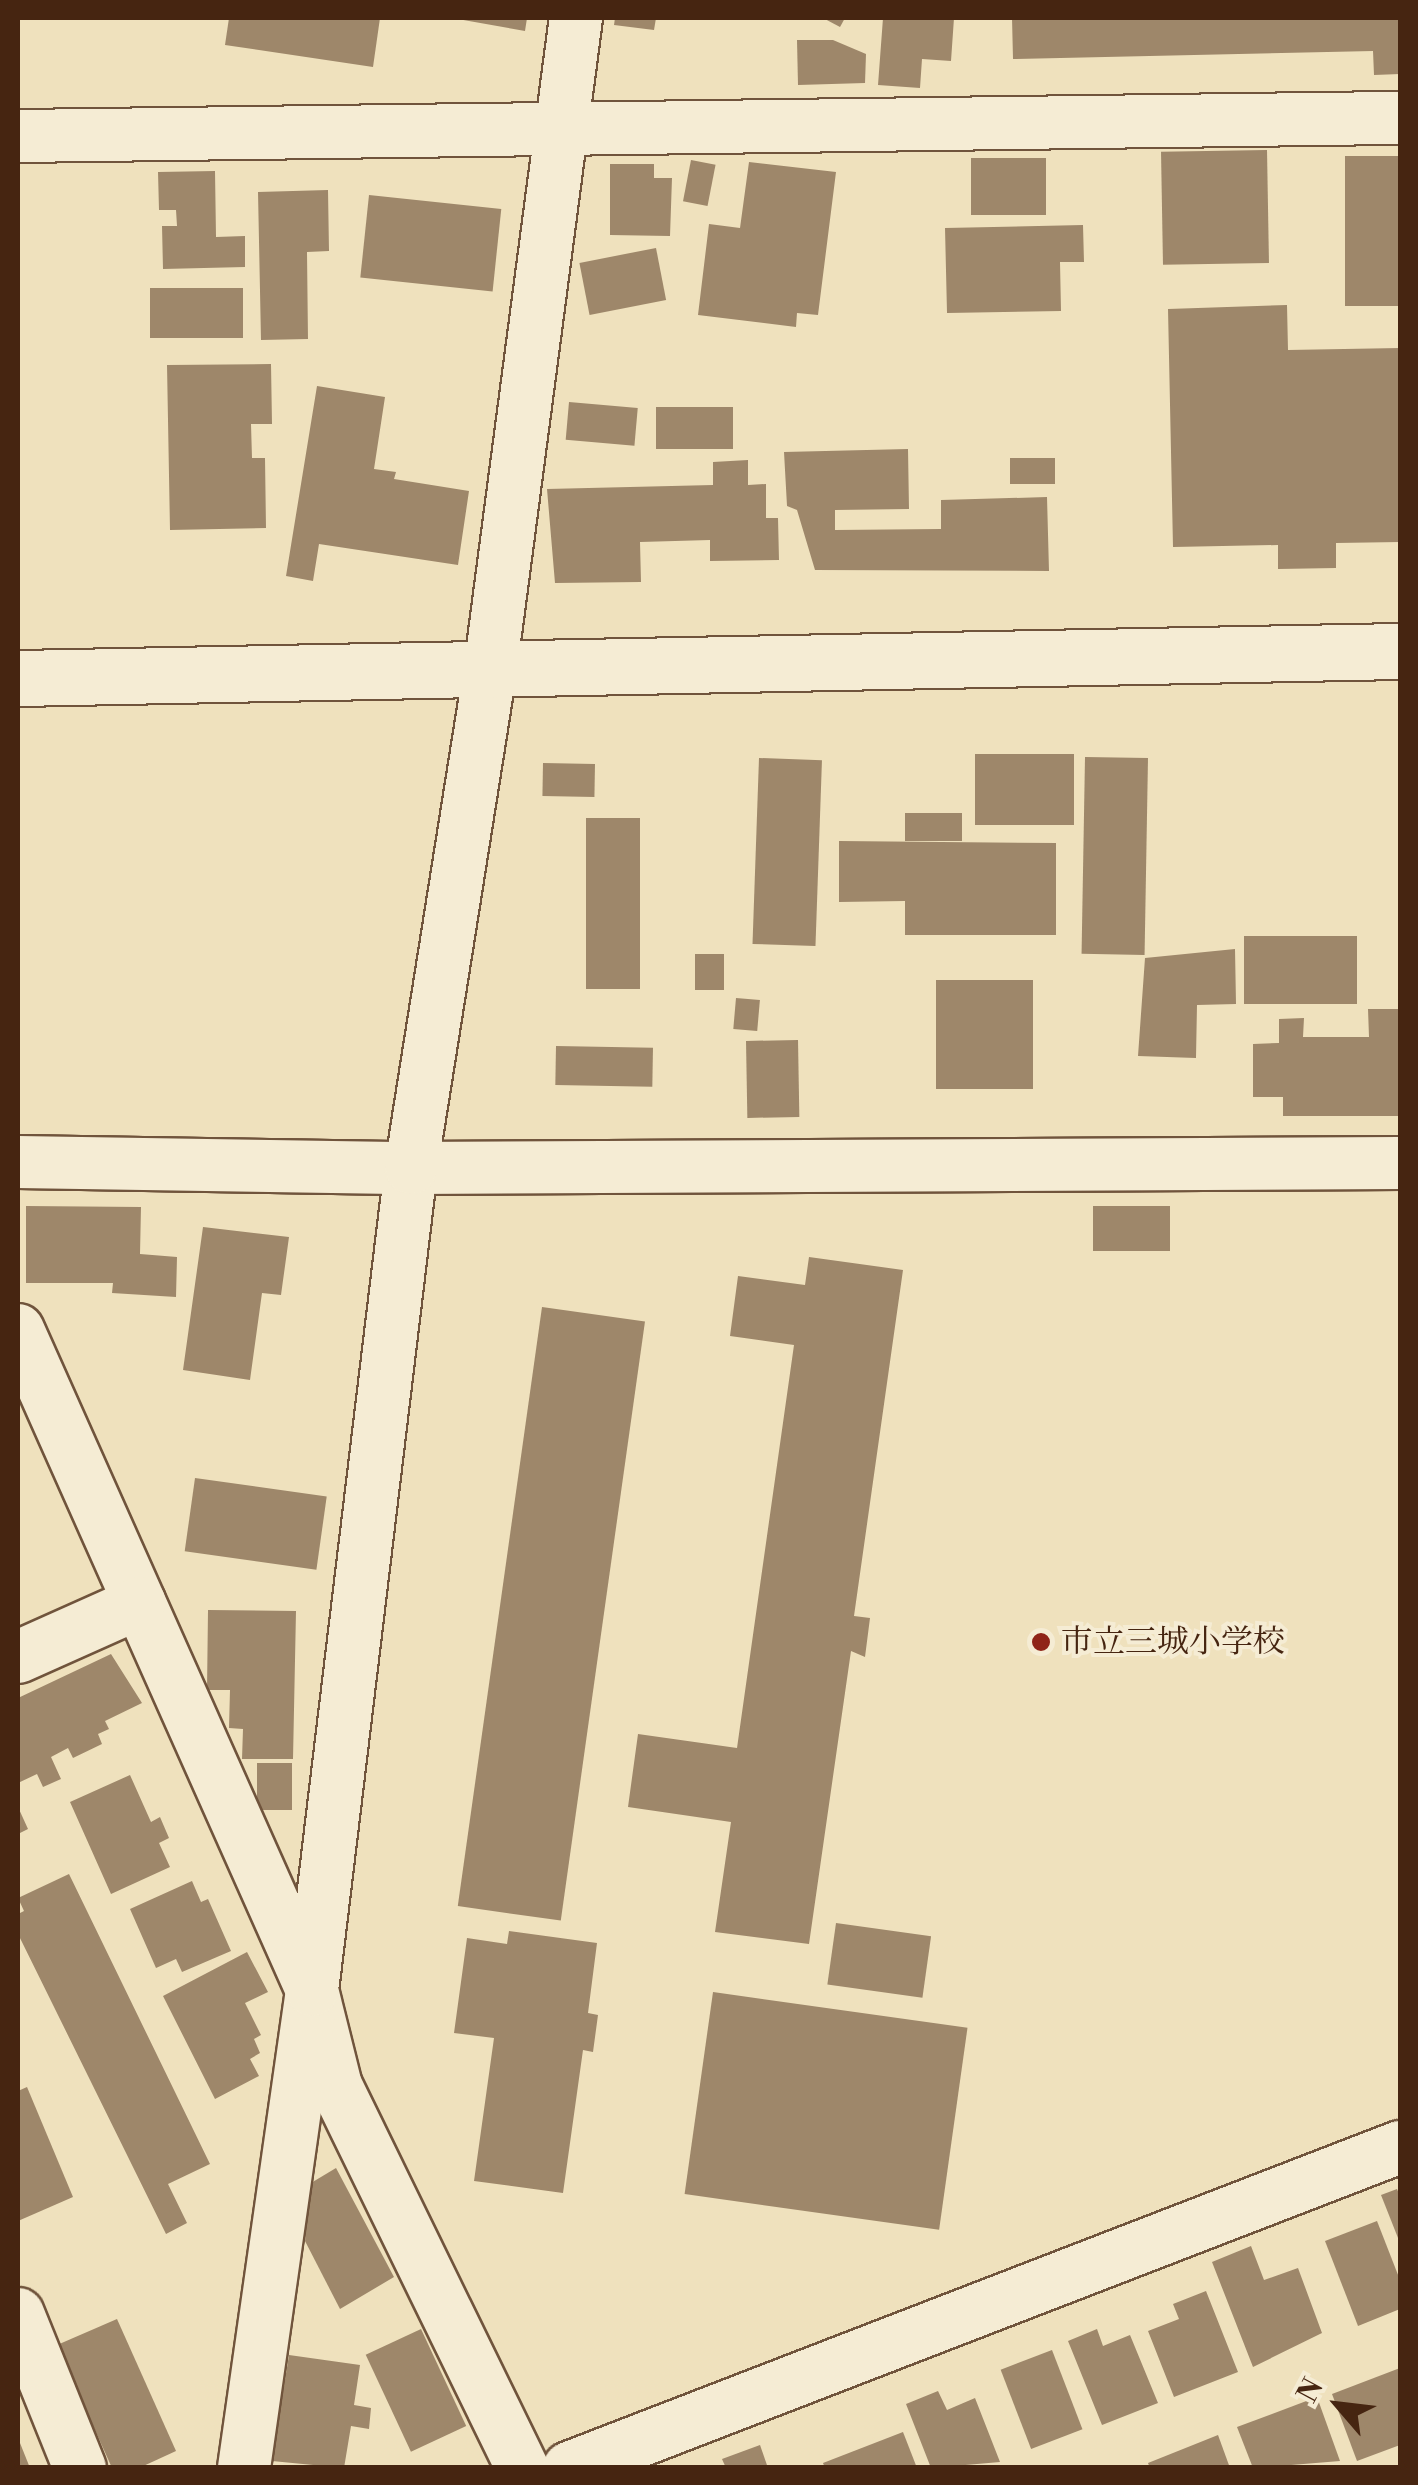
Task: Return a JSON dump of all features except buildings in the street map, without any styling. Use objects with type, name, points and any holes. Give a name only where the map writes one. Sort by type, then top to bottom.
[{"type":"street","points":[[244,2468],[312,1990],[410,1168],[490,671],[576,18]]},
{"type":"street","points":[[18,136],[1400,118]]},
{"type":"street","points":[[18,678],[1400,651]]},
{"type":"street","points":[[18,1162],[410,1168],[1400,1163]]},
{"type":"street","points":[[18,1330],[312,1990],[336,2086],[522,2468]]},
{"type":"street","points":[[18,1657],[139,1603]]},
{"type":"street","points":[[569,2468],[1400,2147]]},
{"type":"street","points":[[18,2314],[80,2468]]},
{"type":"place","name":"市立三城小学校","points":[[1041,1642]]}]
